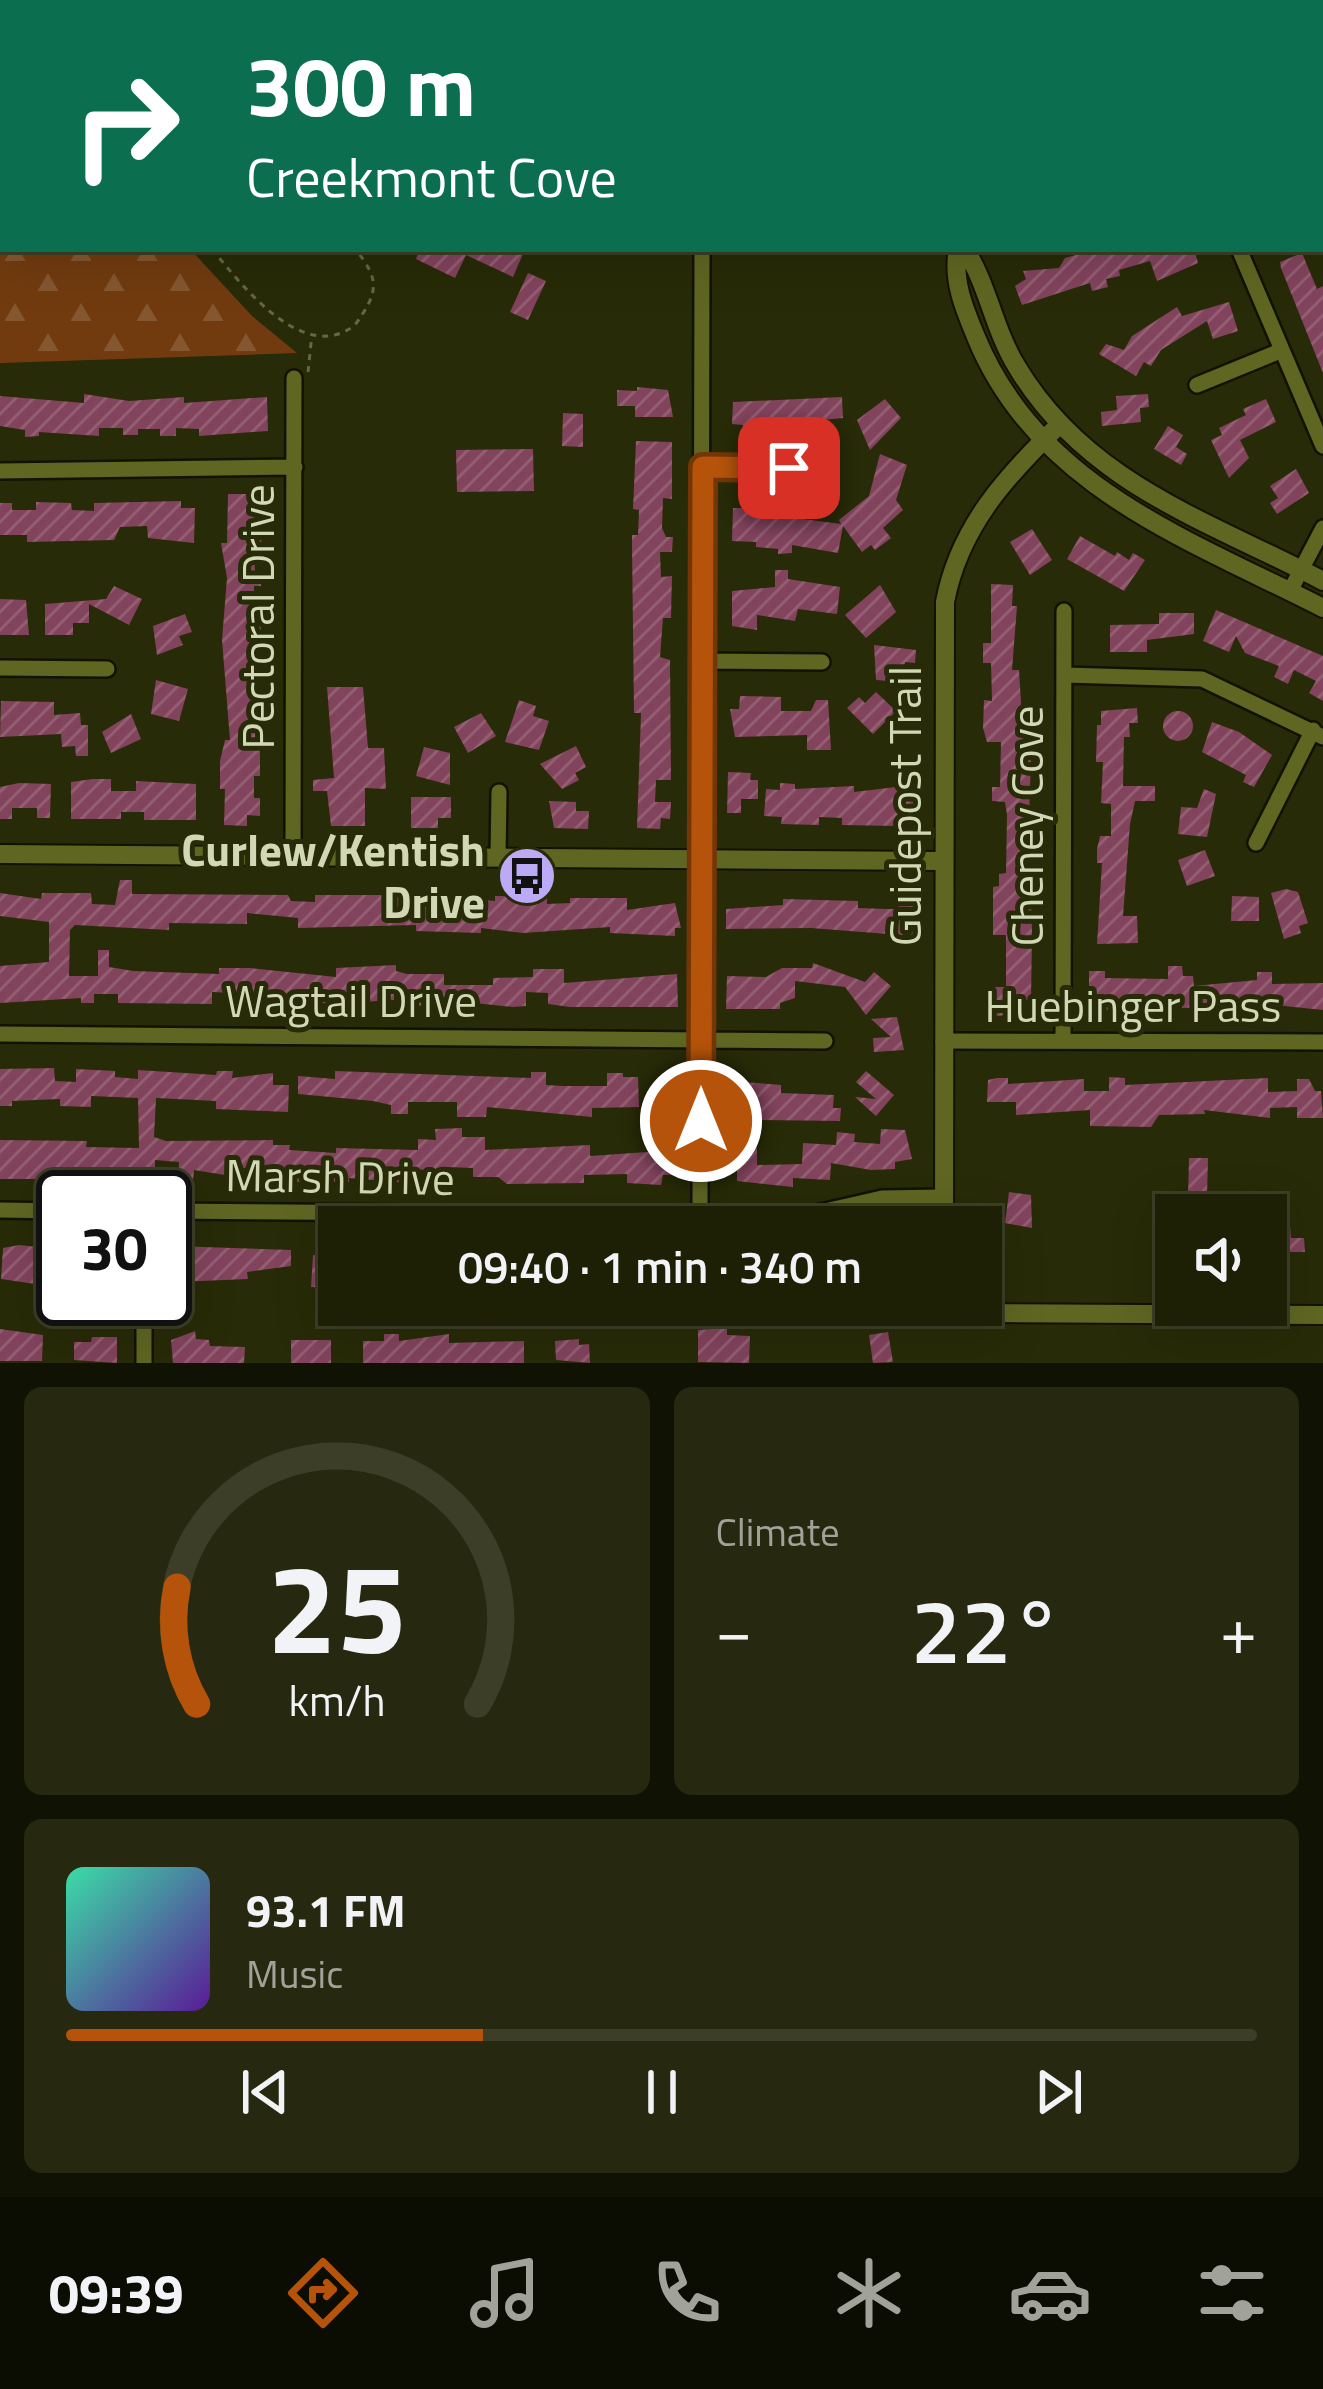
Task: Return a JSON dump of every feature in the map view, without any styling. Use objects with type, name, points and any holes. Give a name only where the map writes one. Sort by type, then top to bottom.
[{"type":"street","points":[[700,1206],[702,252]]},
{"type":"street","points":[[961,252],[954,271],[982,351],[1042,441],[1110,498],[1323,608]]},
{"type":"street","points":[[963,252],[1002,342],[1059,424],[1123,481],[1323,581]]},
{"type":"street","points":[[1240,252],[1323,446]]},
{"type":"street","points":[[1197,385],[1280,351]]},
{"type":"street","name":"Pectoral Drive","points":[[293,856],[294,378]]},
{"type":"street","name":"Guidepost Trail","points":[[943,1206],[945,602],[952,569],[982,509],[1059,424]]},
{"type":"street","points":[[0,471],[295,467]]},
{"type":"street","points":[[703,467],[824,469]]},
{"type":"street","points":[[1290,591],[1323,529]]},
{"type":"street","name":"Cheney Cove","points":[[1063,1041],[1064,610]]},
{"type":"street","points":[[703,661],[822,662]]},
{"type":"street","points":[[0,668],[106,669]]},
{"type":"street","points":[[1064,675],[1202,679],[1318,734],[1256,844]]},
{"type":"street","points":[[498,857],[499,792]]},
{"type":"street","points":[[0,854],[941,861]]},
{"type":"street","name":"Wagtail Drive","points":[[0,1034],[825,1041]]},
{"type":"street","name":"Huebinger Pass","points":[[944,1041],[1323,1042]]},
{"type":"street","name":"Marsh Drive","points":[[847,1206],[882,1198],[943,1197]]},
{"type":"street","points":[[0,1210],[36,1210]]},
{"type":"street","name":"Marsh Drive","points":[[192,1211],[318,1212]]},
{"type":"street","points":[[1002,1313],[1323,1315]]},
{"type":"street","points":[[144,1326],[144,1363]]},
{"type":"path","points":[[215,252],[261,307],[312,332],[347,331],[372,302],[376,277],[357,252]]},
{"type":"path","points":[[294,378],[308,372],[312,332]]},
{"type":"green space","points":[[0,252],[193,252],[252,316],[297,353],[0,363]]},
{"type":"building","points":[[419,252],[524,252],[513,277],[466,255],[455,278],[416,259]]},
{"type":"building","points":[[1087,252],[1195,252],[1198,263],[1157,281],[1150,261],[1119,270],[1120,276],[1106,279],[1108,287],[1092,291],[1090,283],[1022,305],[1015,286],[1026,279],[1023,271],[1059,268],[1065,258]]},
{"type":"building","points":[[1302,253],[1317,289],[1323,286],[1323,373],[1281,268],[1280,262]]},
{"type":"building","points":[[528,273],[546,281],[528,320],[510,312]]},
{"type":"building","points":[[1229,302],[1238,331],[1213,339],[1207,321],[1161,350],[1151,366],[1144,362],[1136,376],[1099,354],[1106,344],[1124,350],[1132,336],[1177,307],[1182,316]]},
{"type":"building","points":[[637,387],[668,390],[673,417],[635,417],[635,406],[617,406],[617,390],[637,391]]},
{"type":"building","points":[[84,394],[129,401],[184,397],[184,403],[267,397],[268,431],[199,436],[199,429],[176,428],[176,436],[160,436],[160,429],[123,435],[123,428],[99,428],[99,436],[39,432],[39,436],[25,437],[25,430],[0,426],[0,396],[84,403]]},
{"type":"building","points":[[1148,394],[1149,407],[1140,408],[1141,422],[1102,426],[1101,412],[1117,410],[1116,396]]},
{"type":"building","points":[[842,397],[843,418],[802,422],[802,427],[785,430],[786,438],[743,438],[743,425],[732,424],[733,402]]},
{"type":"building","points":[[885,399],[901,418],[870,450],[857,420]]},
{"type":"building","points":[[1266,399],[1276,422],[1240,440],[1249,458],[1229,478],[1211,440],[1222,435],[1219,428],[1246,415],[1243,409]]},
{"type":"building","points":[[563,413],[583,414],[583,447],[562,446]]},
{"type":"building","points":[[1168,426],[1183,435],[1176,447],[1187,454],[1181,465],[1154,449]]},
{"type":"building","points":[[636,441],[672,442],[672,499],[663,498],[662,528],[666,537],[673,537],[672,552],[660,552],[661,577],[672,576],[671,618],[663,618],[660,657],[670,660],[671,780],[656,780],[655,802],[671,802],[670,819],[661,818],[660,829],[637,828],[641,713],[634,713]]},
{"type":"building","points":[[533,449],[534,491],[457,492],[456,450]]},
{"type":"building","points":[[880,454],[907,465],[896,500],[903,510],[883,528],[891,538],[875,550],[871,545],[862,552],[843,526],[838,553],[792,545],[792,553],[778,554],[778,549],[756,547],[756,542],[732,541],[733,508],[743,508],[743,503],[788,504],[788,517],[841,524],[839,520],[869,496]]},
{"type":"building","points":[[1296,469],[1309,493],[1277,514],[1270,503],[1278,498],[1270,486]]},
{"type":"building","points":[[228,494],[254,494],[254,511],[262,511],[261,548],[254,548],[261,586],[254,586],[254,625],[261,625],[261,640],[252,640],[253,663],[260,664],[253,700],[260,700],[260,776],[254,776],[254,798],[260,798],[260,816],[247,815],[247,826],[224,825],[225,789],[220,789],[220,761],[225,740],[230,740],[222,640],[227,578],[221,543],[227,543]]},
{"type":"building","points":[[181,501],[181,508],[195,508],[194,543],[148,538],[147,526],[120,527],[114,540],[27,542],[27,535],[0,535],[0,503],[12,503],[12,510],[36,510],[36,502],[71,503],[72,510],[94,511],[94,503]]},
{"type":"building","points":[[1032,529],[1052,560],[1030,575],[1010,542]]},
{"type":"building","points":[[1080,536],[1115,556],[1117,552],[1129,560],[1133,553],[1145,560],[1124,591],[1067,559]]},
{"type":"building","points":[[775,570],[788,570],[788,579],[840,587],[837,614],[798,609],[795,621],[757,615],[757,630],[732,626],[732,591],[775,587]]},
{"type":"building","points":[[991,584],[1013,585],[1012,606],[1017,606],[1012,670],[1019,670],[1024,750],[1030,750],[1031,759],[1027,873],[1031,872],[1032,935],[1031,1000],[1015,1001],[1016,1015],[990,1016],[990,987],[1006,987],[1006,935],[993,935],[993,887],[999,886],[999,874],[1006,873],[1007,815],[1005,802],[992,801],[992,787],[1000,787],[1001,742],[987,742],[983,728],[984,700],[992,701],[991,663],[983,663],[983,643],[991,643]]},
{"type":"building","points":[[880,585],[896,612],[866,638],[845,615]]},
{"type":"building","points":[[114,586],[142,599],[129,625],[89,604],[89,623],[73,623],[73,635],[45,635],[45,604],[106,599]]},
{"type":"building","points":[[0,599],[26,600],[29,635],[0,635]]},
{"type":"building","points":[[1216,610],[1323,656],[1323,701],[1309,693],[1316,681],[1294,670],[1288,684],[1274,677],[1279,666],[1245,653],[1236,636],[1229,652],[1203,641]]},
{"type":"building","points":[[1159,613],[1194,613],[1194,634],[1147,640],[1147,652],[1110,652],[1110,625],[1159,624]]},
{"type":"building","points":[[185,614],[192,632],[179,636],[183,645],[157,655],[153,626]]},
{"type":"building","points":[[874,645],[916,650],[915,663],[905,662],[903,682],[876,680]]},
{"type":"building","points":[[156,680],[188,689],[179,721],[151,714]]},
{"type":"building","points":[[327,687],[363,687],[368,748],[384,748],[386,789],[365,788],[365,826],[331,826],[327,791],[313,791],[313,780],[334,778]]},
{"type":"building","points":[[876,692],[896,711],[873,734],[847,708],[859,697],[865,703]]},
{"type":"building","points":[[740,696],[781,697],[781,711],[811,711],[816,700],[828,700],[831,750],[807,750],[807,735],[735,737],[730,709],[739,709]]},
{"type":"building","points":[[519,700],[536,706],[533,716],[549,721],[539,750],[505,742]]},
{"type":"building","points":[[1,701],[54,702],[54,715],[80,713],[81,725],[88,725],[88,756],[76,756],[75,746],[62,747],[61,734],[0,737]]},
{"type":"building","points":[[1137,708],[1138,723],[1129,723],[1130,737],[1124,737],[1123,786],[1155,786],[1155,801],[1135,801],[1130,824],[1123,916],[1137,916],[1138,943],[1097,944],[1102,863],[1097,863],[1097,849],[1100,836],[1111,836],[1111,804],[1101,803],[1103,762],[1096,762],[1097,725],[1101,725],[1101,711]]},
{"type":"building","points":[[1178,711],[1189,715],[1193,726],[1189,737],[1178,741],[1167,737],[1163,726],[1167,715]]},
{"type":"building","points":[[481,713],[496,736],[468,753],[454,727]]},
{"type":"building","points":[[131,714],[141,739],[111,753],[102,732]]},
{"type":"building","points":[[1212,722],[1239,732],[1272,755],[1254,787],[1243,782],[1246,775],[1202,752]]},
{"type":"building","points":[[576,746],[586,767],[575,773],[579,780],[562,789],[540,764]]},
{"type":"building","points":[[424,747],[450,753],[450,785],[416,776]]},
{"type":"building","points":[[728,772],[751,773],[750,780],[758,780],[758,799],[741,799],[741,813],[727,813]]},
{"type":"building","points":[[111,779],[111,791],[136,791],[136,781],[196,784],[196,820],[144,820],[144,812],[121,812],[121,819],[71,819],[71,782]]},
{"type":"building","points":[[780,783],[795,784],[795,789],[854,786],[854,792],[905,786],[906,799],[914,799],[914,815],[896,818],[897,826],[842,825],[842,818],[819,817],[819,825],[781,824],[782,817],[764,816],[766,789],[780,790]]},
{"type":"building","points":[[51,784],[50,818],[37,818],[37,808],[12,808],[12,819],[0,819],[0,787]]},
{"type":"building","points":[[1204,789],[1216,794],[1207,837],[1178,834],[1181,807],[1197,808]]},
{"type":"building","points":[[411,797],[451,797],[451,818],[438,818],[438,828],[411,828]]},
{"type":"building","points":[[549,801],[576,802],[576,811],[589,811],[588,829],[554,828]]},
{"type":"building","points":[[1205,850],[1215,876],[1187,886],[1178,860]]},
{"type":"building","points":[[120,880],[132,880],[132,894],[288,895],[291,901],[315,902],[315,895],[409,895],[409,903],[432,903],[432,895],[495,901],[495,896],[547,897],[547,904],[570,903],[570,898],[627,898],[627,910],[675,903],[681,928],[675,928],[675,936],[610,933],[610,927],[523,933],[481,928],[481,933],[416,931],[416,925],[298,928],[298,918],[247,913],[247,924],[169,923],[169,930],[75,925],[70,930],[69,976],[98,976],[98,950],[109,950],[109,967],[133,971],[219,974],[219,968],[250,968],[336,977],[336,968],[396,965],[396,971],[407,974],[444,974],[444,985],[493,985],[493,978],[533,977],[533,969],[564,969],[564,983],[677,974],[678,1007],[570,1007],[548,1004],[548,993],[526,992],[526,1006],[513,1007],[456,1001],[419,1006],[419,995],[394,994],[394,1000],[329,1004],[272,996],[272,1004],[234,1005],[235,993],[212,992],[212,1004],[118,1003],[118,994],[94,994],[94,1003],[81,1003],[81,998],[0,1003],[0,966],[49,962],[49,922],[0,916],[0,893],[41,899],[42,893],[91,893],[92,904],[115,905]]},
{"type":"building","points":[[1298,892],[1308,923],[1299,926],[1301,933],[1284,939],[1271,893]]},
{"type":"building","points":[[1232,896],[1259,897],[1259,921],[1231,921]]},
{"type":"building","points":[[783,899],[858,901],[858,908],[886,909],[898,909],[899,900],[914,901],[913,936],[811,928],[726,929],[726,909],[783,905]]},
{"type":"building","points":[[813,963],[865,982],[874,972],[891,986],[866,1015],[845,987],[795,981],[795,998],[780,1003],[780,1009],[726,1009],[727,976],[766,977],[782,968],[812,968]]},
{"type":"building","points":[[1168,966],[1182,966],[1183,976],[1193,976],[1194,986],[1257,980],[1257,972],[1272,972],[1272,984],[1323,983],[1323,1010],[1257,1003],[1257,1012],[1223,1012],[1223,1006],[1182,1008],[1182,995],[1159,997],[1160,1007],[1139,1007],[1140,1012],[1089,1009],[1089,971],[1105,971],[1105,978],[1168,979]]},
{"type":"building","points":[[897,1017],[904,1050],[874,1052],[873,1038],[891,1037],[871,1019]]},
{"type":"building","points":[[54,1068],[55,1081],[76,1082],[76,1069],[115,1071],[115,1077],[138,1079],[138,1070],[216,1075],[217,1071],[233,1071],[232,1078],[273,1073],[273,1085],[289,1085],[288,1112],[216,1109],[216,1101],[156,1098],[154,1137],[166,1141],[273,1140],[273,1145],[290,1145],[289,1150],[336,1153],[336,1148],[418,1150],[418,1139],[436,1140],[435,1129],[462,1128],[462,1137],[485,1137],[485,1150],[590,1145],[590,1156],[676,1150],[677,1175],[663,1175],[661,1185],[627,1183],[627,1174],[584,1175],[584,1183],[507,1184],[498,1177],[473,1177],[473,1168],[447,1167],[446,1183],[430,1182],[430,1170],[407,1169],[407,1183],[349,1178],[349,1182],[273,1182],[273,1170],[231,1167],[231,1176],[194,1170],[193,1181],[192,1170],[179,1170],[179,1162],[155,1160],[155,1170],[36,1170],[36,1179],[0,1179],[0,1140],[87,1141],[86,1147],[139,1148],[138,1098],[91,1096],[91,1107],[60,1106],[60,1099],[0,1106],[0,1069]]},
{"type":"building","points":[[335,1071],[531,1078],[531,1072],[546,1072],[546,1085],[562,1086],[607,1086],[607,1073],[623,1073],[623,1077],[638,1077],[639,1107],[592,1108],[592,1117],[487,1107],[486,1117],[457,1117],[457,1102],[408,1102],[408,1114],[391,1114],[391,1105],[373,1101],[298,1094],[298,1076],[335,1079]]},
{"type":"building","points":[[866,1071],[894,1095],[876,1116],[855,1097],[876,1099],[856,1082]]},
{"type":"building","points":[[1109,1077],[1125,1078],[1125,1085],[1268,1078],[1268,1092],[1297,1091],[1297,1079],[1309,1079],[1315,1091],[1321,1091],[1323,1118],[1297,1118],[1297,1107],[1270,1108],[1270,1118],[1204,1110],[1205,1114],[1159,1115],[1151,1127],[1090,1126],[1090,1110],[1016,1115],[1016,1102],[987,1102],[988,1080],[997,1078],[1008,1078],[1008,1084],[1084,1079],[1084,1091],[1109,1091]]},
{"type":"building","points":[[733,1081],[781,1085],[781,1093],[834,1095],[833,1108],[841,1108],[840,1121],[757,1120],[757,1165],[802,1164],[803,1143],[836,1145],[837,1132],[855,1134],[854,1142],[880,1144],[881,1129],[905,1130],[912,1159],[895,1162],[895,1169],[831,1163],[830,1180],[793,1178],[793,1187],[737,1181],[737,1157],[725,1156],[726,1143],[734,1143],[734,1117],[728,1117]]},
{"type":"building","points":[[1189,1158],[1208,1158],[1207,1194],[1188,1194]]},
{"type":"building","points":[[1009,1192],[1031,1195],[1032,1228],[1005,1223]]},
{"type":"building","points":[[1287,1204],[1291,1238],[1304,1238],[1305,1252],[1287,1252]]},
{"type":"building","points":[[36,1247],[36,1284],[1,1279],[3,1248]]},
{"type":"building","points":[[192,1247],[291,1250],[291,1266],[247,1272],[248,1279],[192,1281]]},
{"type":"building","points":[[313,1255],[318,1255],[318,1287],[311,1287]]},
{"type":"building","points":[[727,1328],[727,1335],[750,1336],[749,1363],[698,1362],[698,1330]]},
{"type":"building","points":[[0,1329],[43,1335],[42,1361],[0,1361]]},
{"type":"building","points":[[195,1331],[196,1339],[209,1340],[210,1346],[245,1347],[244,1363],[173,1363],[171,1340]]},
{"type":"building","points":[[888,1332],[893,1362],[873,1363],[869,1335]]},
{"type":"building","points":[[384,1334],[399,1334],[399,1341],[449,1334],[449,1343],[524,1341],[524,1363],[363,1363],[363,1341],[384,1341]]},
{"type":"building","points":[[92,1337],[117,1337],[117,1363],[74,1360],[74,1342],[91,1342]]},
{"type":"building","points":[[579,1339],[579,1345],[589,1344],[590,1363],[556,1360],[555,1341]]},
{"type":"building","points":[[291,1340],[331,1340],[331,1363],[291,1363]]},
{"type":"place","name":"Curlew/Kentish Drive","points":[[527,876]]},
{"type":"route","points":[[701,1121],[703,467],[789,468]]}]
